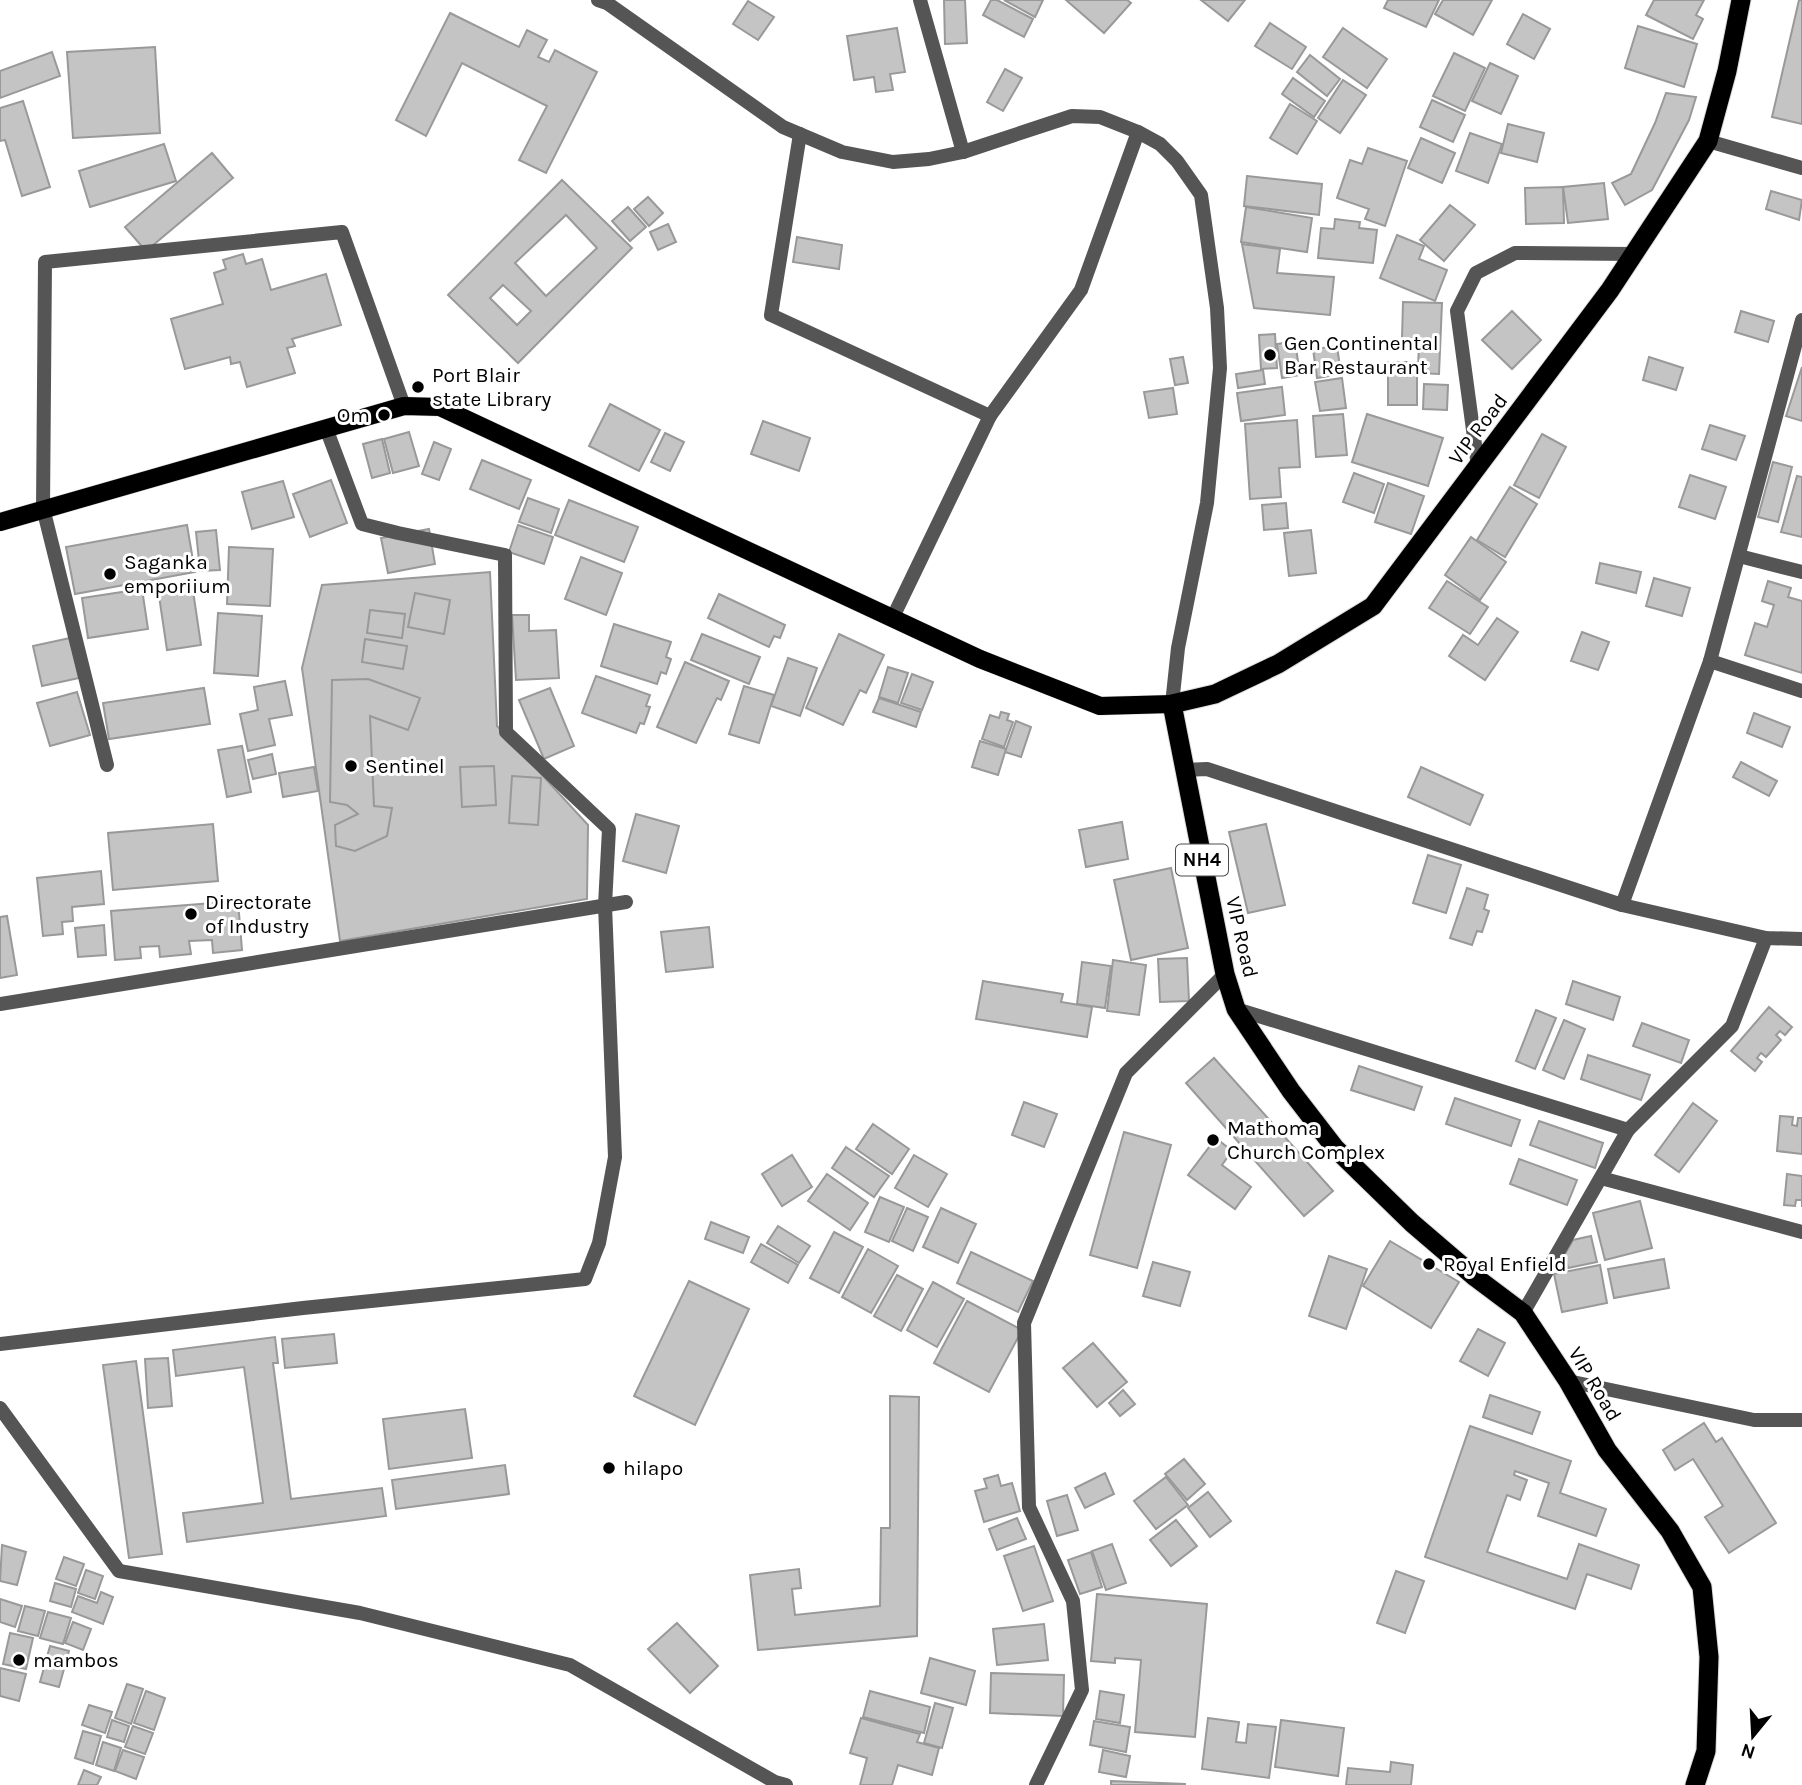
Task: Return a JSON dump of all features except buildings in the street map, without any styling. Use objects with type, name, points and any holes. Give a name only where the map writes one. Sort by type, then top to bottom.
[{"type":"highway","name":"VIP Road","points":[[1695,1785],[1706,1751],[1709,1657],[1702,1587],[1671,1531],[1607,1450],[1568,1381],[1523,1313],[1475,1277],[1412,1223],[1335,1148],[1291,1091],[1236,1009],[1225,974],[1172,705],[1215,694],[1278,664],[1373,606],[1610,290],[1708,141],[1727,71],[1741,0]]},
{"type":"main road","points":[[0,522],[404,406],[440,407],[980,659],[1100,706],[1172,705]]},
{"type":"street","points":[[598,0],[607,3],[783,127],[842,152],[893,162],[929,159],[962,152],[1072,116],[1100,117],[1138,132],[1160,144],[1177,161],[1201,195],[1217,308],[1220,368],[1207,503],[1178,648],[1172,705]]},
{"type":"street","points":[[920,0],[962,152]]},
{"type":"street","points":[[893,617],[990,416],[1082,290],[1138,132]]},
{"type":"street","points":[[800,134],[771,315],[990,416]]},
{"type":"street","points":[[1708,141],[1802,168]]},
{"type":"street","points":[[107,765],[43,508],[45,262],[342,232],[404,406]]},
{"type":"street","points":[[1478,467],[1457,311],[1476,273],[1515,253],[1633,254]]},
{"type":"street","points":[[1622,905],[1710,662],[1802,320]]},
{"type":"street","points":[[0,1344],[303,1308],[584,1279],[599,1242],[615,1157],[605,905],[609,829],[506,732],[505,555],[362,524],[326,428]]},
{"type":"street","points":[[1739,556],[1802,572]]},
{"type":"street","points":[[1710,662],[1802,691]]},
{"type":"street","points":[[1184,770],[1207,769],[1622,905],[1766,939],[1802,939]]},
{"type":"street","points":[[0,1004],[626,902]]},
{"type":"street","points":[[1523,1313],[1628,1130],[1732,1026],[1766,939]]},
{"type":"street","points":[[1036,1785],[1082,1690],[1073,1601],[1029,1507],[1024,1323],[1126,1073],[1225,974]]},
{"type":"street","points":[[1236,1009],[1628,1130]]},
{"type":"street","points":[[1601,1178],[1802,1232]]},
{"type":"street","points":[[1568,1381],[1754,1420],[1802,1420]]},
{"type":"street","points":[[0,1408],[119,1571],[360,1613],[570,1664],[778,1784]]},
{"type":"place","name":"Gen Continental Bar Restaurant","points":[[1270,355]]},
{"type":"place","name":"Port Blair state Library","points":[[418,387]]},
{"type":"place","name":"Om","points":[[384,415]]},
{"type":"place","name":"Saganka emporiium","points":[[110,574]]},
{"type":"place","name":"Sentinel","points":[[351,766]]},
{"type":"place","name":"Directorate of Industry","points":[[191,914]]},
{"type":"place","name":"Mathoma Church Complex","points":[[1213,1140]]},
{"type":"place","name":"Royal Enfield","points":[[1429,1264]]},
{"type":"place","name":"hilapo","points":[[609,1468]]},
{"type":"place","name":"mambos","points":[[19,1660]]}]
